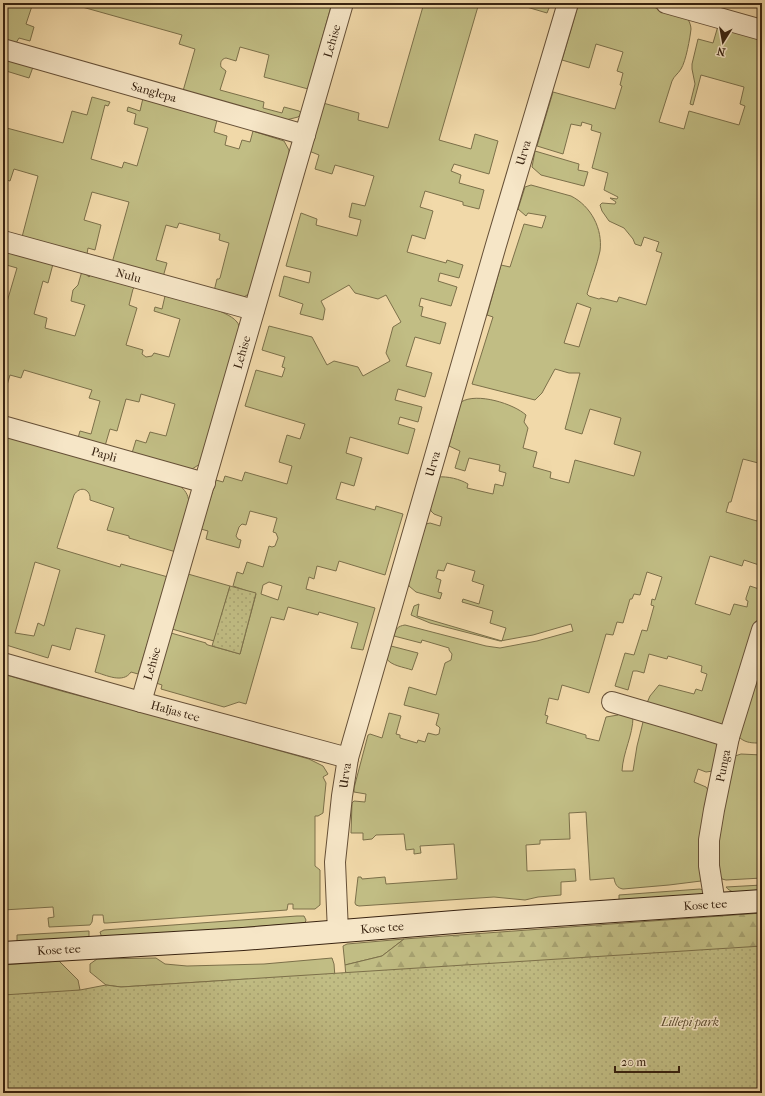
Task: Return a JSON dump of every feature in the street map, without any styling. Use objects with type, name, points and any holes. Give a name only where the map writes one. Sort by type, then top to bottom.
[{"type":"street","name":"Lehise","points":[[141,702],[343,3]]},
{"type":"street","name":"Urva","points":[[338,932],[336,862],[342,796],[348,758],[493,252],[568,3]]},
{"type":"street","points":[[666,3],[762,30]]},
{"type":"street","name":"Sanglepa","points":[[3,49],[305,134]]},
{"type":"street","name":"Nulu","points":[[3,241],[254,310]]},
{"type":"street","name":"Papli","points":[[3,426],[205,483]]},
{"type":"street","name":"Punga","points":[[715,904],[709,866],[709,840],[714,810],[729,738],[762,630]]},
{"type":"street","name":"Haljas tee","points":[[3,663],[348,758]]},
{"type":"street","points":[[612,702],[688,724],[729,738]]},
{"type":"street","name":"Kose tee","points":[[3,953],[338,932],[762,901]]},
{"type":"green space","points":[[3,3],[33,3],[26,24],[34,27],[30,41],[19,38],[16,43],[3,40]]},
{"type":"green space","points":[[68,3],[275,3],[288,7],[290,3],[332,3],[308,89],[264,77],[269,55],[240,47],[236,61],[226,58],[221,61],[221,67],[226,71],[220,90],[264,102],[263,108],[282,113],[284,107],[302,113],[298,117],[286,120],[183,91],[195,49],[179,44],[182,35]]},
{"type":"green space","points":[[424,3],[479,3],[439,140],[471,149],[475,134],[498,141],[489,174],[454,164],[451,171],[461,175],[459,183],[484,190],[479,209],[463,205],[463,202],[425,191],[420,207],[433,211],[425,239],[412,235],[407,252],[446,263],[447,260],[463,265],[459,278],[440,273],[438,281],[457,287],[451,306],[421,298],[419,306],[423,307],[421,316],[446,323],[440,344],[415,337],[406,366],[432,373],[425,397],[398,389],[395,400],[422,407],[418,422],[400,417],[398,424],[415,429],[408,454],[350,437],[346,453],[362,458],[354,486],[341,482],[336,499],[375,510],[376,506],[403,514],[385,575],[339,561],[336,571],[317,566],[314,579],[309,577],[306,589],[375,608],[363,650],[351,648],[358,623],[319,612],[318,615],[288,607],[284,620],[271,617],[246,704],[239,702],[224,707],[161,689],[162,685],[156,683],[171,633],[240,654],[256,594],[233,586],[237,572],[243,574],[247,562],[263,567],[269,546],[275,546],[278,538],[276,533],[273,532],[277,518],[250,511],[246,525],[242,524],[239,527],[236,536],[241,540],[239,548],[206,539],[208,531],[201,529],[216,480],[223,482],[225,476],[242,481],[245,472],[287,484],[292,466],[279,462],[287,435],[300,439],[305,424],[245,406],[256,370],[282,377],[285,368],[282,367],[285,357],[262,350],[269,326],[312,337],[327,365],[334,361],[358,367],[363,376],[390,361],[386,353],[393,327],[401,322],[386,295],[378,299],[355,293],[349,285],[321,301],[325,309],[323,320],[300,314],[303,304],[279,296],[284,276],[309,283],[311,272],[286,266],[301,213],[317,219],[316,225],[357,236],[361,220],[349,217],[352,203],[365,206],[374,176],[335,165],[332,174],[315,169],[319,155],[309,151],[323,103],[359,113],[358,120],[388,128]],"holes":[[[269,582],[282,586],[278,600],[261,594],[263,585]]]},
{"type":"green space","points":[[513,3],[551,3],[547,13]]},
{"type":"green space","points":[[579,3],[639,3],[687,17],[691,28],[685,61],[672,81],[659,122],[684,129],[689,111],[739,125],[745,106],[740,104],[744,87],[701,75],[693,105],[690,104],[695,84],[692,64],[698,39],[713,43],[718,26],[762,38],[762,319],[760,325],[762,325],[762,464],[743,459],[731,502],[729,502],[726,512],[757,521],[762,503],[762,556],[759,565],[744,560],[742,566],[710,556],[695,604],[730,615],[734,604],[747,607],[748,601],[746,598],[750,586],[762,590],[762,609],[754,640],[726,727],[646,705],[650,696],[659,685],[694,694],[696,689],[702,691],[707,674],[701,672],[702,666],[668,656],[667,659],[649,654],[644,673],[633,671],[628,690],[615,686],[625,653],[634,655],[642,630],[647,631],[654,606],[651,605],[652,599],[655,600],[662,577],[647,572],[640,595],[634,594],[632,599],[630,599],[623,623],[617,622],[613,635],[606,634],[589,693],[562,685],[558,700],[549,698],[545,715],[548,716],[546,723],[586,735],[586,738],[599,741],[606,717],[618,715],[619,711],[633,717],[633,724],[624,757],[622,771],[633,771],[644,718],[717,744],[720,749],[713,771],[706,772],[698,769],[694,782],[706,787],[708,790],[701,881],[623,889],[619,888],[614,878],[590,880],[586,812],[569,813],[570,839],[540,840],[540,844],[526,845],[527,871],[575,869],[576,881],[561,882],[561,895],[525,900],[494,897],[356,905],[358,877],[361,877],[362,879],[385,877],[386,884],[457,879],[454,844],[420,846],[421,853],[414,854],[414,849],[406,850],[404,834],[376,835],[372,839],[363,840],[363,833],[351,833],[352,803],[354,801],[365,802],[366,794],[354,792],[354,788],[368,735],[370,734],[382,738],[389,713],[401,716],[396,734],[400,735],[400,738],[417,743],[418,740],[425,742],[428,733],[436,735],[439,734],[440,728],[436,725],[439,714],[404,705],[409,687],[436,695],[445,663],[451,660],[452,654],[449,648],[422,640],[421,643],[394,636],[395,631],[400,626],[405,625],[486,646],[500,648],[537,641],[573,631],[571,624],[533,635],[502,641],[506,628],[490,623],[493,611],[462,602],[463,599],[479,604],[484,585],[472,581],[475,571],[447,563],[444,571],[438,570],[436,578],[441,580],[438,592],[442,593],[440,599],[416,592],[409,586],[408,582],[426,524],[430,523],[440,526],[442,517],[434,514],[431,511],[430,506],[438,477],[457,479],[468,484],[467,488],[493,494],[495,484],[503,486],[506,473],[499,471],[500,465],[469,458],[465,471],[455,468],[460,451],[449,446],[461,402],[476,398],[495,401],[513,407],[526,415],[524,422],[528,428],[523,448],[537,452],[533,467],[551,472],[550,478],[569,483],[575,460],[634,476],[641,452],[614,444],[621,418],[590,409],[582,434],[565,429],[580,373],[569,373],[555,369],[542,393],[535,400],[472,384],[493,317],[487,315],[501,265],[510,267],[524,224],[542,228],[546,216],[528,213],[526,216],[518,209],[525,187],[531,185],[571,196],[578,200],[590,212],[600,235],[600,251],[587,294],[589,296],[617,302],[619,297],[646,305],[662,253],[656,251],[659,242],[644,237],[641,246],[635,244],[624,228],[609,221],[602,211],[600,205],[602,203],[615,204],[616,202],[610,198],[617,199],[618,197],[604,190],[608,173],[592,168],[601,133],[591,130],[592,125],[582,122],[581,126],[571,124],[563,154],[537,146],[553,92],[615,109],[622,86],[620,85],[623,73],[617,71],[623,52],[596,44],[589,68],[562,60]],"holes":[[[577,303],[591,308],[579,347],[564,343]]]},
{"type":"green space","points":[[3,58],[33,67],[29,78],[3,70]]},
{"type":"green space","points":[[92,97],[110,102],[108,106],[105,105],[91,159],[122,168],[124,162],[137,166],[148,128],[134,124],[136,114],[127,111],[128,107],[140,111],[143,98],[217,120],[214,132],[227,136],[225,145],[239,149],[242,140],[250,142],[253,131],[284,141],[289,150],[289,156],[250,293],[244,297],[214,291],[217,279],[220,278],[229,243],[219,240],[220,234],[179,223],[177,228],[166,225],[156,260],[167,263],[163,277],[112,263],[129,202],[92,192],[84,220],[101,225],[95,250],[88,248],[87,254],[22,237],[38,176],[14,169],[10,181],[3,179],[3,127],[63,143],[72,111],[87,115]]},
{"type":"green space","points":[[535,151],[579,164],[578,170],[588,172],[584,186],[541,175],[532,167]]},
{"type":"green space","points":[[3,249],[53,264],[48,283],[43,281],[34,314],[47,318],[45,328],[75,336],[85,305],[71,301],[73,290],[78,285],[82,271],[89,277],[91,275],[135,287],[133,289],[129,305],[137,308],[126,345],[143,350],[142,354],[146,357],[152,356],[154,353],[169,357],[180,319],[154,311],[155,307],[162,309],[165,296],[214,309],[232,317],[237,322],[239,325],[239,331],[200,464],[192,469],[132,453],[136,440],[146,443],[150,432],[166,436],[175,404],[141,394],[139,402],[126,399],[117,431],[110,429],[105,446],[78,438],[80,431],[91,434],[100,401],[89,398],[92,390],[24,370],[21,378],[10,375],[3,399],[3,312],[17,268],[3,264]]},
{"type":"green space","points":[[3,434],[179,485],[185,490],[189,502],[176,552],[107,530],[114,508],[90,500],[89,493],[82,489],[74,495],[57,548],[120,567],[121,564],[168,577],[138,674],[131,672],[128,676],[114,678],[95,672],[105,635],[76,628],[70,650],[52,645],[48,658],[3,644]],"holes":[[[35,562],[60,570],[44,626],[38,623],[34,636],[15,633]]]},
{"type":"green space","points":[[188,574],[230,586],[214,641],[172,629]]},
{"type":"green space","points":[[230,586],[256,593],[240,654],[212,646]]},
{"type":"green space","points":[[419,604],[417,616],[501,641],[430,623],[411,615],[414,606]]},
{"type":"green space","points":[[391,646],[418,653],[412,670],[394,665],[388,661],[386,658],[389,647]]},
{"type":"green space","points":[[762,654],[762,739],[757,743],[752,743],[739,737]]},
{"type":"green space","points":[[3,674],[309,759],[323,766],[328,774],[323,777],[326,783],[323,813],[315,816],[315,866],[320,870],[320,905],[315,909],[293,909],[293,904],[288,904],[287,910],[107,923],[104,923],[103,915],[93,915],[90,925],[49,927],[48,918],[54,917],[53,907],[3,910]]},
{"type":"green space","points":[[741,754],[762,755],[762,878],[726,880],[722,879],[720,876],[716,858],[732,757]]},
{"type":"green space","points":[[762,885],[762,891],[743,893],[733,892],[726,887]]},
{"type":"green space","points":[[703,890],[704,894],[619,900],[619,895]]},
{"type":"green space","points":[[762,913],[762,1093],[423,1093],[348,1001],[345,965],[382,956],[404,939]]},
{"type":"green space","points":[[304,916],[306,920],[305,923],[102,938],[100,932],[104,930]]},
{"type":"green space","points":[[89,931],[89,938],[17,944],[17,935]]},
{"type":"green space","points":[[404,939],[382,956],[345,965],[343,946],[347,944]]},
{"type":"green space","name":"Lillepi park","points":[[762,946],[762,1093],[3,1093],[3,995],[80,990],[106,985],[121,987]]},
{"type":"green space","points":[[156,958],[165,964],[187,966],[264,964],[332,958],[334,964],[341,1059],[248,979],[121,987],[106,985],[90,972],[90,964],[97,959]]},
{"type":"green space","points":[[59,961],[78,980],[80,990],[3,1009],[3,965]]}]
